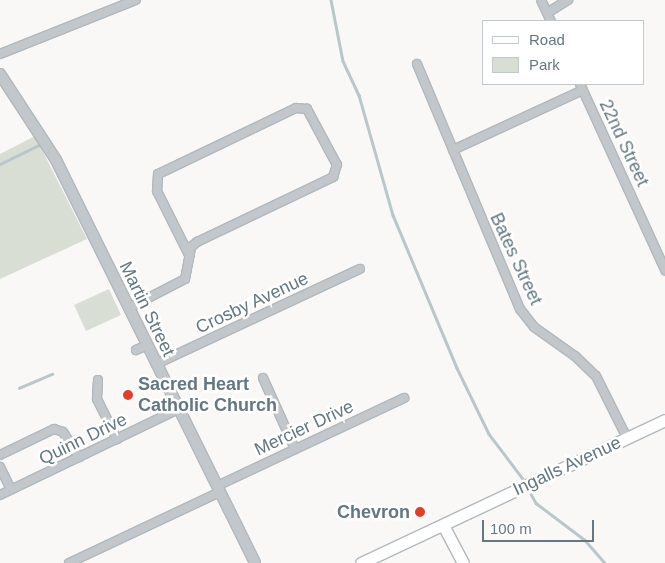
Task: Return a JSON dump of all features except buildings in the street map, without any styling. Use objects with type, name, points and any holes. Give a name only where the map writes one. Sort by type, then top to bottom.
[{"type":"main road","name":"Ingalls Avenue","points":[[365,562],[665,420]]},
{"type":"main road","points":[[443,525],[463,563]]},
{"type":"street","points":[[0,54],[136,0]]},
{"type":"street","points":[[542,0],[550,20]]},
{"type":"street","points":[[547,13],[568,0]]},
{"type":"street","name":"Bates Street","points":[[417,64],[520,309],[534,327],[575,356],[596,376],[627,438]]},
{"type":"street","name":"Martin Street","points":[[0,74],[56,160],[255,563]]},
{"type":"street","points":[[453,150],[581,87]]},
{"type":"street","name":"22nd Street","points":[[581,87],[665,270]]},
{"type":"street","points":[[129,308],[185,279],[189,270],[188,246],[157,191],[158,174],[296,108],[308,109],[337,165],[333,177],[188,246]]},
{"type":"street","name":"Crosby Avenue","points":[[156,364],[360,269]]},
{"type":"street","points":[[136,350],[147,345]]},
{"type":"street","points":[[263,378],[295,449]]},
{"type":"street","points":[[98,380],[97,399],[117,439]]},
{"type":"street","name":"Mercier Drive","points":[[69,563],[295,449],[404,398]]},
{"type":"street","name":"Quinn Drive","points":[[0,495],[179,410]]},
{"type":"street","points":[[0,455],[54,429],[64,432],[79,457]]},
{"type":"street","points":[[0,467],[11,490]]},
{"type":"green space","points":[[35,136],[87,239],[0,279],[0,154]]},
{"type":"green space","points":[[109,289],[121,315],[86,331],[74,305]]},
{"type":"waterway","points":[[331,0],[343,61],[359,95],[393,215],[457,368],[489,434],[523,479]]},
{"type":"waterway","points":[[0,164],[39,145]]},
{"type":"waterway","points":[[19,388],[52,374]]},
{"type":"waterway","points":[[531,494],[536,503],[585,540],[605,563]]},
{"type":"place","name":"Sacred Heart Catholic Church","points":[[128,395]]},
{"type":"place","name":"Chevron","points":[[420,512]]}]
